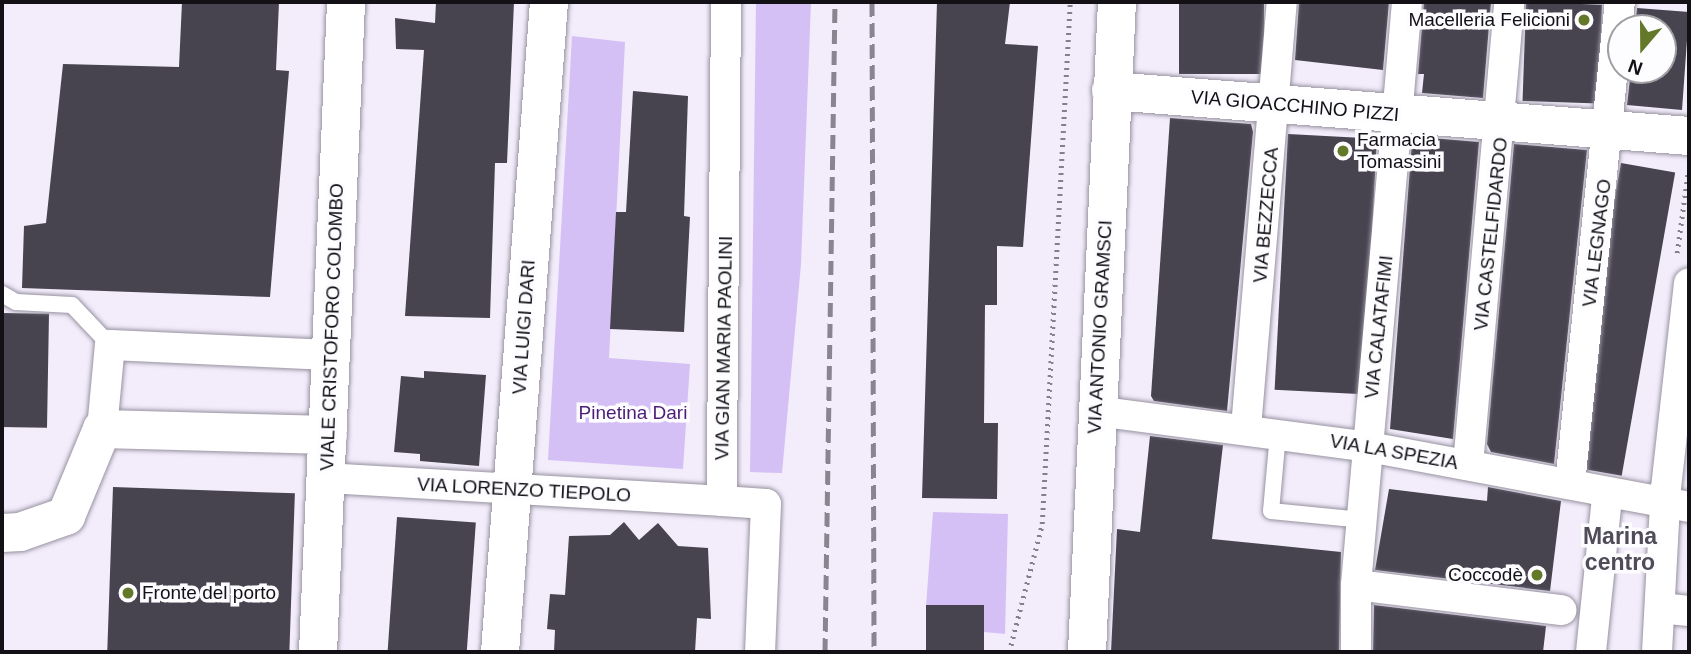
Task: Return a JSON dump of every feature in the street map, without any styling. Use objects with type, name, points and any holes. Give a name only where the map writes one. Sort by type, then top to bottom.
[{"type":"street","name":"VIALE CRISTOFORO COLOMBO","points":[[318,652],[346,2]]},
{"type":"street","name":"VIA LUIGI DARI","points":[[500,652],[549,2]]},
{"type":"street","name":"VIA GIAN MARIA PAOLINI","points":[[722,501],[726,2]]},
{"type":"street","name":"VIA ANTONIO GRAMSCI","points":[[1087,652],[1096,411],[1117,2]]},
{"type":"street","name":"VIA BEZZECCA","points":[[1246,429],[1276,104],[1282,2]]},
{"type":"street","name":"VIA CALATAFIMI","points":[[1356,652],[1356,585],[1400,115],[1407,2]]},
{"type":"street","name":"VIA CASTELFIDARDO","points":[[1468,465],[1502,121],[1509,2]]},
{"type":"street","name":"VIA LEGNAGO","points":[[1570,484],[1610,130],[1620,2]]},
{"type":"street","name":"VIA GIOACCHINO PIZZI","points":[[1111,91],[1689,136]]},
{"type":"street","points":[[1657,652],[1660,608],[1678,505],[1689,283]]},
{"type":"street","points":[[2,533],[20,532],[66,516],[102,429],[110,345],[331,355]]},
{"type":"street","name":"VIA LA SPEZIA","points":[[1096,411],[1369,447],[1678,505]]},
{"type":"street","points":[[102,429],[328,435]]},
{"type":"street","name":"VIA LORENZO TIEPOLO","points":[[326,478],[722,501]]},
{"type":"street","points":[[722,501],[766,504],[760,652]]},
{"type":"street","points":[[1591,652],[1606,507]]},
{"type":"street","points":[[1356,585],[1561,610]]},
{"type":"street","points":[[1660,608],[1689,611]]},
{"type":"lane","points":[[2,294],[16,302],[72,305],[110,345]]},
{"type":"lane","points":[[1278,433],[1272,511],[1362,520]]},
{"type":"path","points":[[1009,652],[1042,524],[1070,2]]},
{"type":"green space","points":[[756,2],[811,2],[801,264],[782,473],[750,472]]},
{"type":"green space","name":"Pinetina Dari","points":[[572,36],[625,42],[609,358],[690,364],[683,469],[548,460]]},
{"type":"green space","points":[[933,512],[1008,514],[1005,634],[984,632],[984,605],[926,606]]},
{"type":"building","points":[[182,2],[279,2],[276,70],[289,71],[270,297],[22,288],[24,226],[46,223],[63,64],[179,67]]},
{"type":"building","points":[[436,2],[514,2],[507,163],[495,163],[490,318],[405,316],[424,50],[396,49],[395,18],[435,23]]},
{"type":"building","points":[[937,2],[1010,2],[1005,44],[1038,46],[1023,247],[997,246],[997,305],[985,305],[984,423],[998,423],[997,499],[922,498]]},
{"type":"building","points":[[1179,2],[1264,2],[1264,74],[1179,74]]},
{"type":"building","points":[[1299,2],[1389,2],[1383,70],[1295,60]]},
{"type":"building","points":[[1424,2],[1491,2],[1483,98],[1422,93],[1424,74],[1418,74]]},
{"type":"building","points":[[1526,2],[1602,5],[1598,104],[1523,101]]},
{"type":"building","points":[[1637,8],[1689,12],[1682,110],[1627,105],[1629,84],[1677,84],[1677,14],[1636,14]]},
{"type":"building","points":[[633,91],[688,96],[684,216],[690,217],[684,332],[610,329],[616,212],[626,212]]},
{"type":"building","points":[[1170,118],[1251,124],[1253,132],[1227,411],[1154,401],[1151,396]]},
{"type":"building","points":[[1288,134],[1377,139],[1363,394],[1275,390]]},
{"type":"building","points":[[1419,137],[1479,142],[1453,439],[1390,429],[1412,141]]},
{"type":"building","points":[[1514,144],[1587,150],[1554,464],[1491,452],[1487,444]]},
{"type":"building","points":[[1621,163],[1675,173],[1622,476],[1568,466]]},
{"type":"building","points":[[2,313],[49,314],[47,428],[2,427]]},
{"type":"building","points":[[424,371],[486,375],[479,466],[420,461],[420,454],[394,452],[401,376],[424,378]]},
{"type":"building","points":[[1150,436],[1223,445],[1212,539],[1341,552],[1339,652],[1111,652],[1117,529],[1140,532]]},
{"type":"building","points":[[113,487],[295,493],[289,652],[107,652]]},
{"type":"building","points":[[1488,487],[1561,501],[1550,591],[1375,570],[1389,489],[1487,501]]},
{"type":"building","points":[[397,517],[476,523],[467,652],[388,652]]},
{"type":"building","points":[[624,522],[639,540],[658,523],[678,546],[708,548],[711,619],[697,618],[695,652],[554,652],[555,630],[547,629],[550,594],[565,595],[569,536],[610,535]]},
{"type":"building","points":[[926,605],[984,605],[984,652],[926,652]]},
{"type":"building","points":[[1374,605],[1546,626],[1543,652],[1373,652]]},
{"type":"railway","points":[[825,652],[835,2]]},
{"type":"railway","points":[[872,2],[874,652]]},
{"type":"place","name":"Macelleria Felicioni","points":[[1584,20]]},
{"type":"place","name":"Farmacia Tomassini","points":[[1343,151]]},
{"type":"place","name":"Coccodè","points":[[1537,575]]},
{"type":"place","name":"Fronte del porto","points":[[128,593]]},
{"type":"district","name":"Marina centro","points":[[1620,549]]}]
